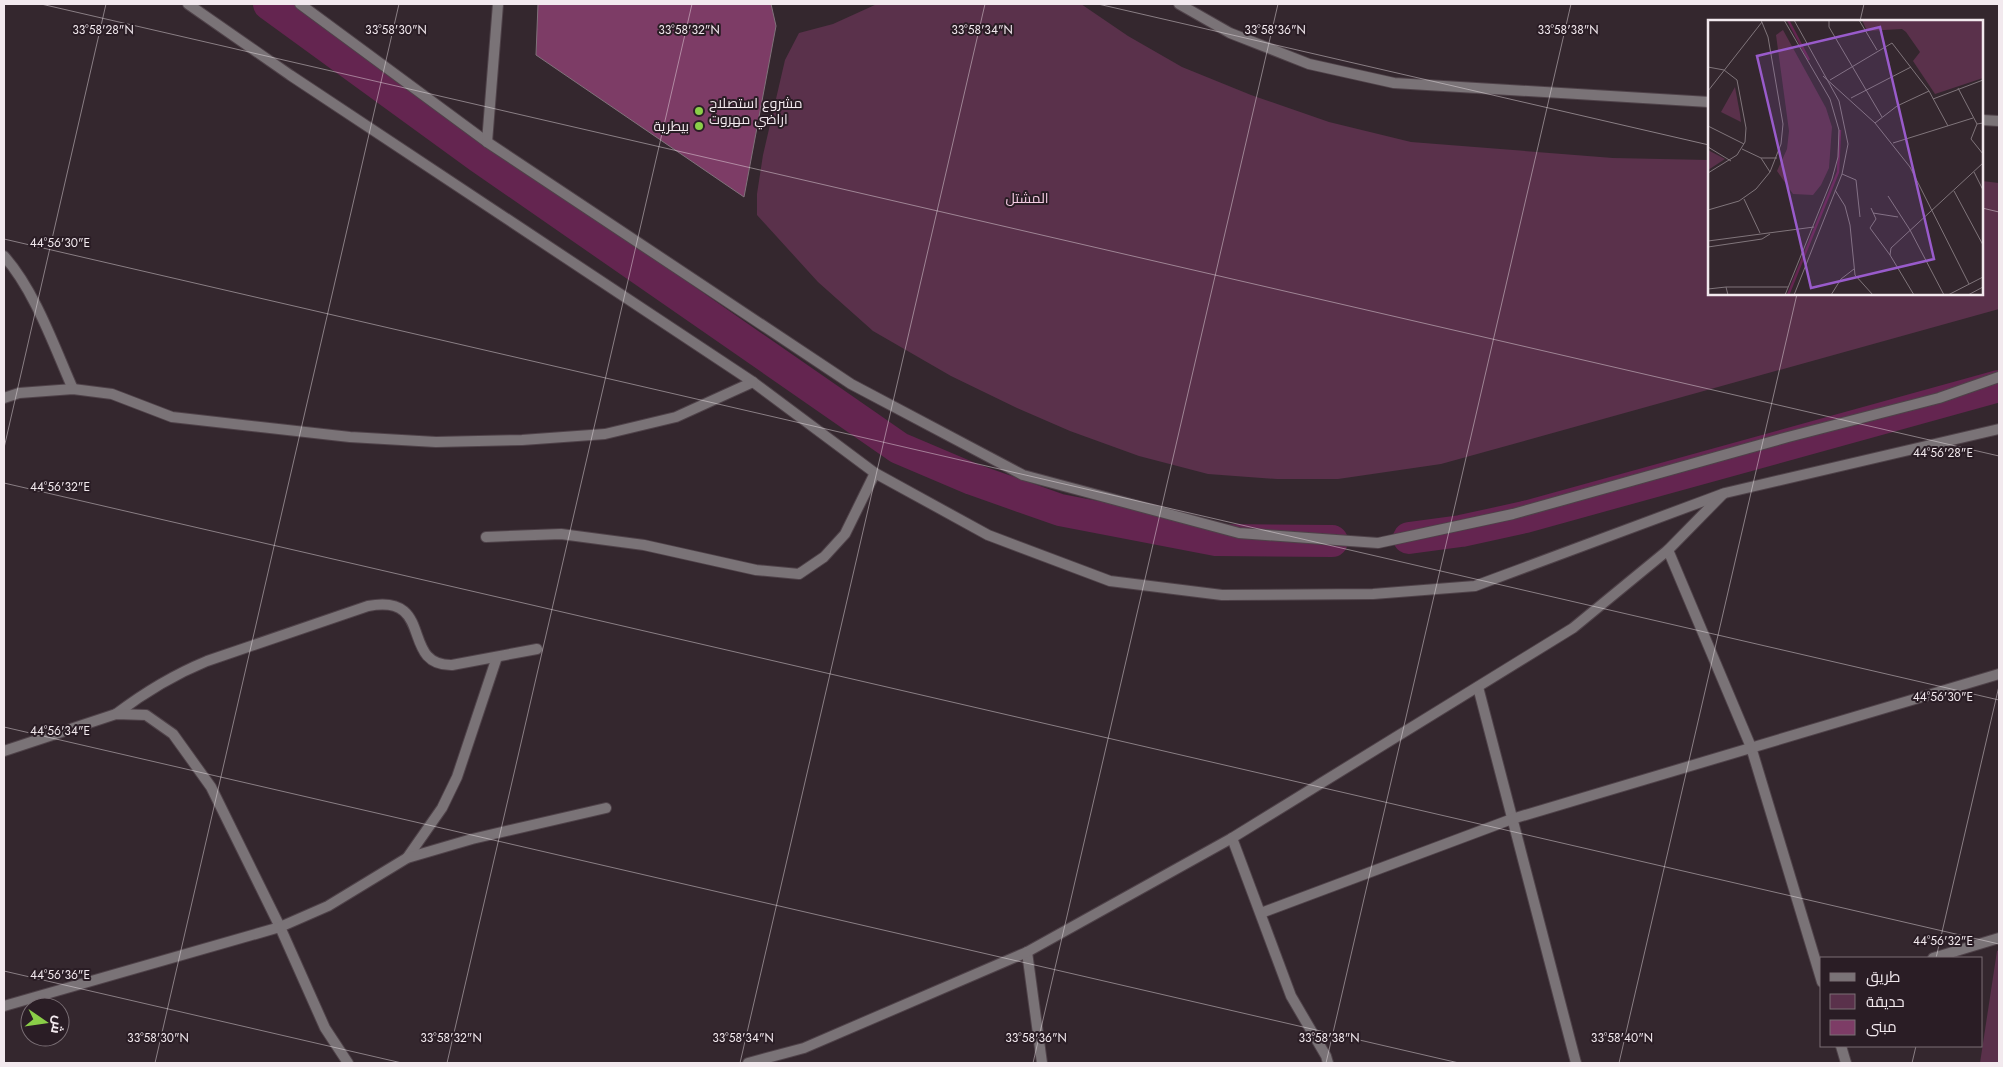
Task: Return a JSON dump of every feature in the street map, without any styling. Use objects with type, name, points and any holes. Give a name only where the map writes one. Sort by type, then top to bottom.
[{"type":"street","points":[[188,4],[290,75],[753,382],[875,473],[988,535],[1110,580],[1222,595],[1373,594],[1475,586],[1725,493],[1999,429]]},
{"type":"street","points":[[300,4],[487,142],[851,384],[1023,475],[1239,533],[1378,543],[1513,514],[1788,437],[1939,398],[1999,377]]},
{"type":"street","points":[[487,142],[498,4]]},
{"type":"street","points":[[1179,4],[1230,33],[1309,64],[1394,83],[1708,102]]},
{"type":"street","points":[[1983,120],[1999,121]]},
{"type":"street","points":[[4,256],[14,268],[45,324],[73,389]]},
{"type":"street","points":[[4,398],[19,393],[73,389],[112,394],[172,417],[350,437],[436,442],[522,440],[605,434],[676,417],[753,382]]},
{"type":"street","points":[[486,537],[562,534],[644,545],[756,570],[798,574],[824,557],[844,534],[875,473]]},
{"type":"street","points":[[748,1063],[804,1048],[1027,952],[1232,838],[1573,628],[1668,550],[1725,493]]},
{"type":"street","points":[[1668,550],[1751,747],[1820,975]]},
{"type":"street","points":[[4,751],[116,714],[159,683],[207,661],[368,606],[380,604],[393,606],[408,616],[415,627],[424,654],[432,662],[441,666],[537,649]]},
{"type":"street","points":[[408,858],[442,808],[457,777],[497,657]]},
{"type":"street","points":[[1261,913],[1512,819],[1999,674]]},
{"type":"street","points":[[1478,687],[1576,1063]]},
{"type":"street","points":[[116,714],[146,715],[173,734],[211,787],[280,927],[326,1028],[348,1063]]},
{"type":"street","points":[[4,1006],[280,927],[328,906],[408,858],[472,840],[606,808]]},
{"type":"street","points":[[1232,838],[1291,996],[1326,1056],[1328,1063]]},
{"type":"street","points":[[1936,957],[1999,938]]},
{"type":"street","points":[[1027,952],[1042,1063]]},
{"type":"street","points":[[1841,1047],[1846,1063]]},
{"type":"green space","name":"المشتل","points":[[877,4],[1081,4],[1128,36],[1182,67],[1251,95],[1329,122],[1411,142],[1613,158],[1708,160],[1708,295],[1983,295],[1983,181],[1999,183],[1999,309],[1441,464],[1338,479],[1277,479],[1208,474],[1139,456],[1070,431],[951,376],[873,331],[818,282],[757,215],[757,194],[763,155],[785,60],[799,33],[833,24]]},
{"type":"green space","points":[[1999,950],[1999,1063],[1980,1063],[1983,1047],[1997,951]]},
{"type":"building","name":"بيطرية","points":[[538,4],[771,4],[776,26],[744,197],[536,55]]},
{"type":"waterway","points":[[269,4],[478,156],[899,448],[972,479],[1060,510],[1216,540],[1332,541]]},
{"type":"waterway","points":[[1409,538],[1461,531],[1525,517],[1999,386]]},
{"type":"place","name":"مشروع استصلاح اراضي مهروت","points":[[699,111]]},
{"type":"place","name":"بيطرية","points":[[699,126]]}]
